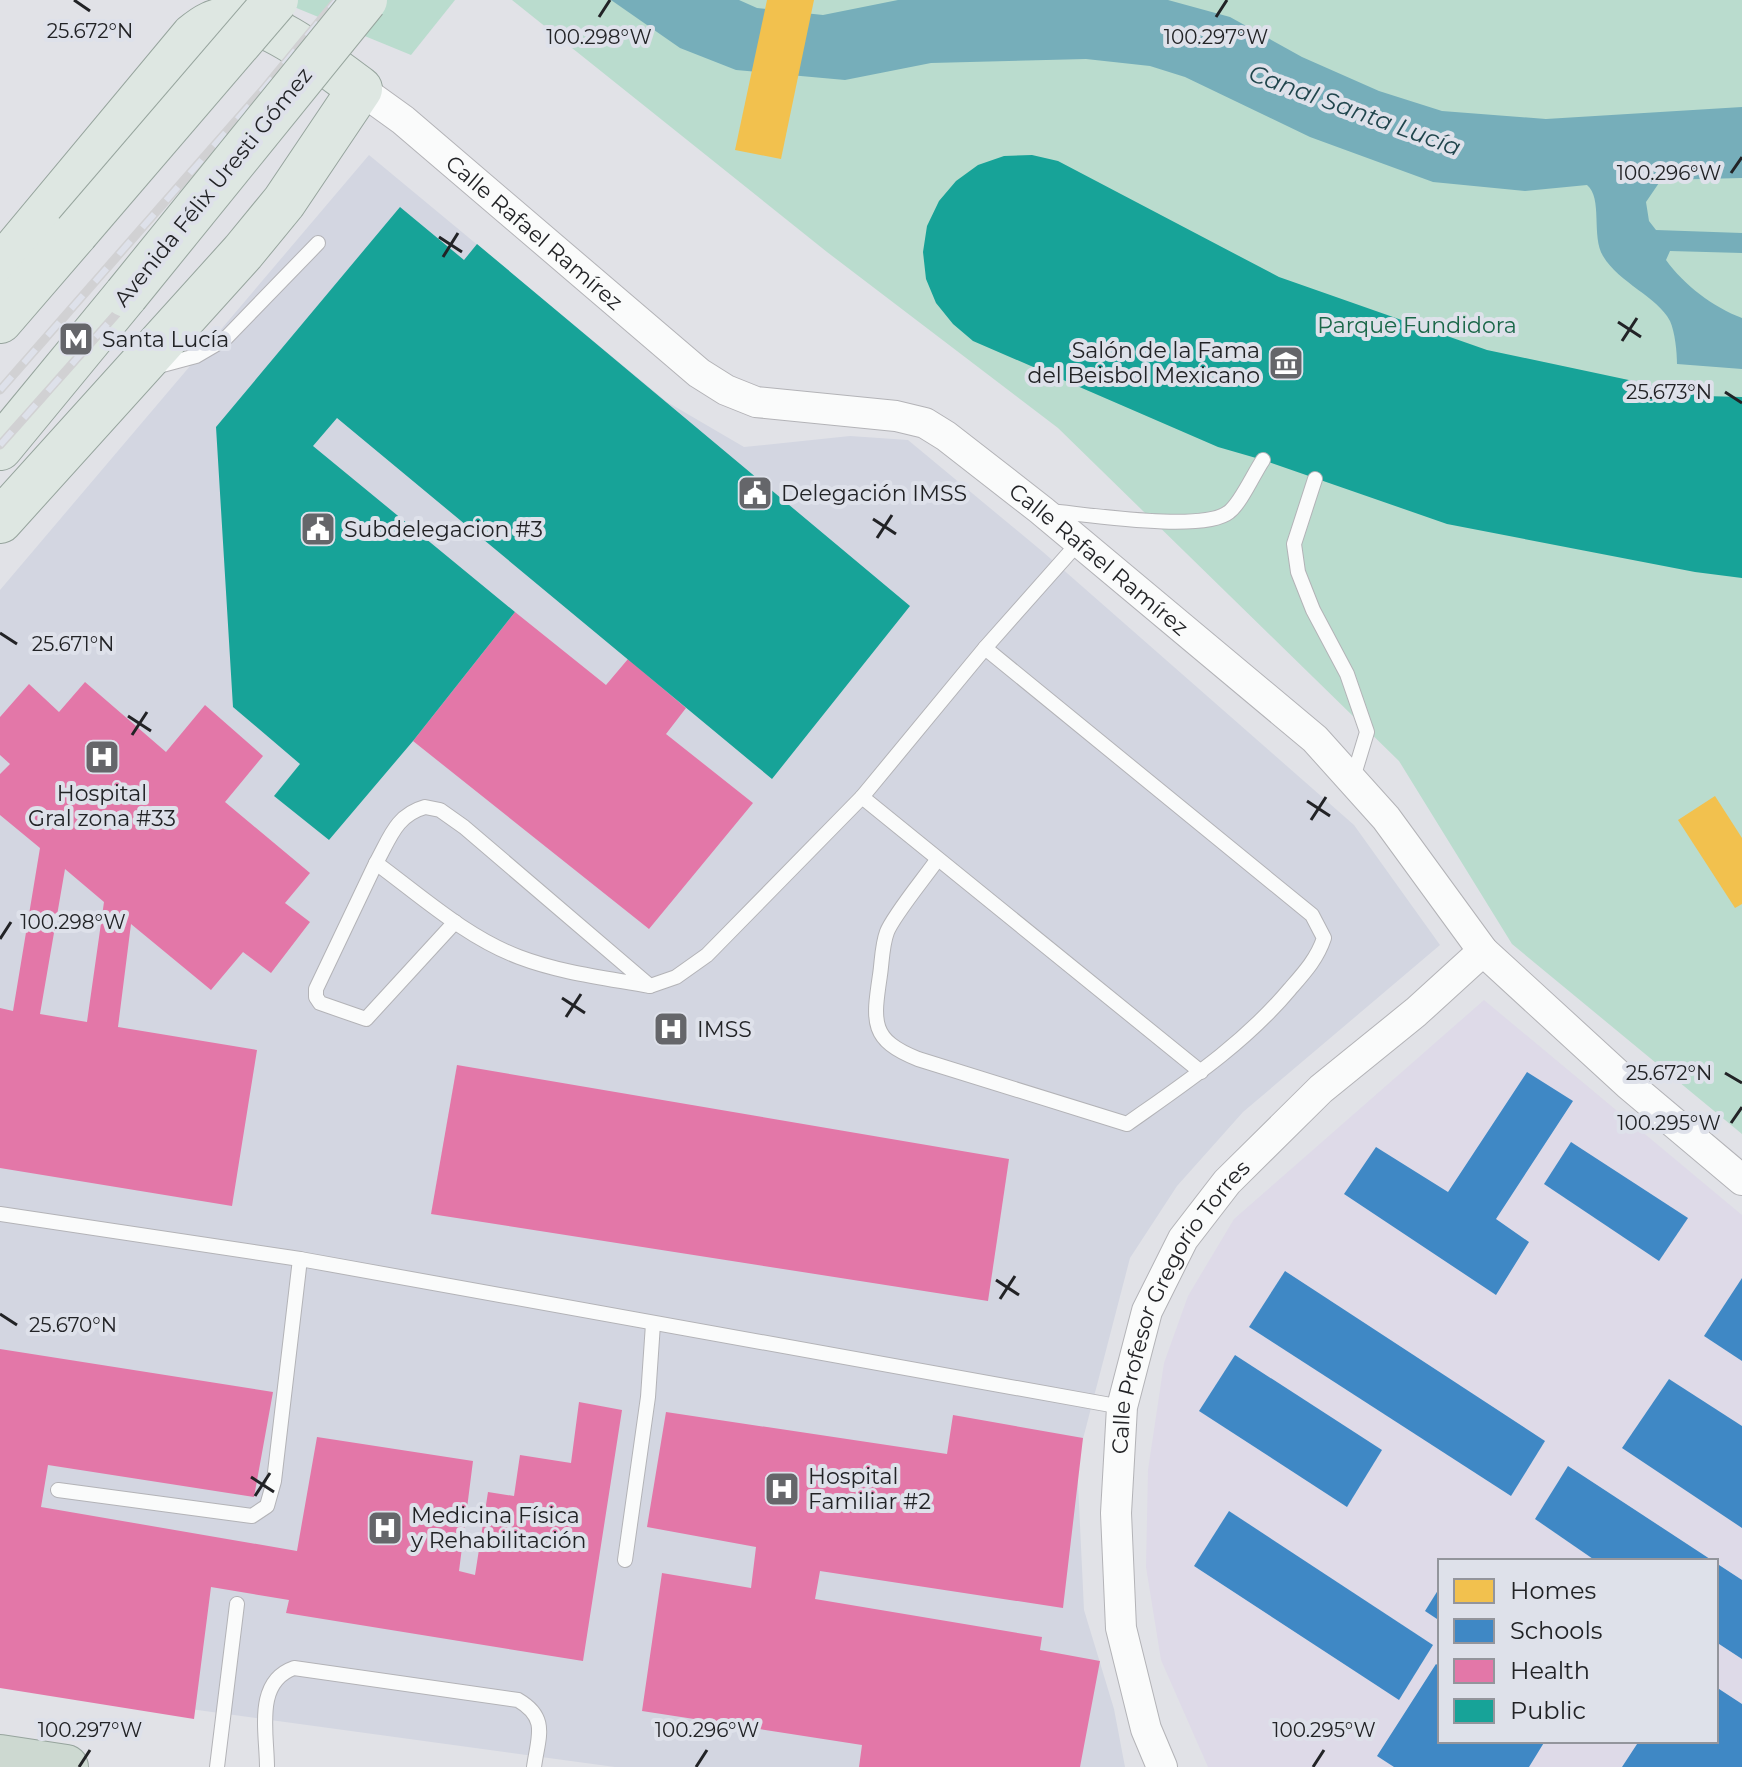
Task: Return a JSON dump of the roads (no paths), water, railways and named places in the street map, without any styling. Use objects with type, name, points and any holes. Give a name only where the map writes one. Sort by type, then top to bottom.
[{"type":"highway","points":[[0,1757],[66,1767]]},
{"type":"main road","points":[[0,321],[276,0]]},
{"type":"main road","name":"Avenida Félix Uresti Gómez","points":[[0,448],[365,0]]},
{"type":"main road","points":[[0,268],[193,36],[210,23],[232,19],[252,21],[286,38],[360,89],[284,202],[243,252],[0,521]]},
{"type":"street","name":"Calle Rafael Ramírez","points":[[360,89],[403,120],[699,373],[726,390],[756,402],[896,416],[925,423],[1041,510],[1315,739],[1386,818],[1483,951],[1628,1084],[1742,1180]]},
{"type":"street","name":"Calle Profesor Gregorio Torres","points":[[1162,1767],[1146,1729],[1121,1628],[1116,1513],[1122,1407],[1147,1311],[1183,1239],[1227,1182],[1321,1089],[1416,1012],[1483,951]]},
{"type":"lane","points":[[135,372],[196,356],[225,339],[318,243]]},
{"type":"lane","points":[[1041,510],[1195,522],[1217,519],[1231,511],[1263,460]]},
{"type":"lane","points":[[1315,479],[1294,544],[1298,572],[1347,674],[1367,732],[1353,778]]},
{"type":"lane","points":[[376,863],[478,938],[518,957],[569,972],[650,986],[676,977],[707,955],[862,797],[985,648],[1079,542]]},
{"type":"lane","points":[[937,860],[887,931],[874,1012],[877,1029],[886,1042],[918,1059],[1127,1124],[1201,1072],[1267,1017],[1312,964],[1324,938],[1312,915],[985,648]]},
{"type":"lane","points":[[862,797],[1201,1072]]},
{"type":"lane","points":[[455,922],[366,1019],[320,1003],[316,997],[316,989],[398,823],[409,812],[425,807],[440,810],[464,827],[650,986]]},
{"type":"lane","points":[[0,1214],[300,1259],[1122,1407]]},
{"type":"lane","points":[[58,1490],[252,1516],[267,1506],[274,1481],[300,1259]]},
{"type":"lane","points":[[625,1560],[648,1397],[653,1324]]},
{"type":"lane","points":[[217,1767],[237,1604]]},
{"type":"lane","points":[[267,1767],[266,1697],[282,1672],[294,1668],[518,1700],[537,1714],[540,1724],[534,1767]]},
{"type":"water","name":"Canal Santa Lucía","points":[[611,0],[739,0],[757,8],[823,15],[898,0],[1168,0],[1230,17],[1302,57],[1379,91],[1442,111],[1546,119],[1742,107],[1742,178],[1661,180],[1646,202],[1649,221],[1656,230],[1742,233],[1742,253],[1670,251],[1666,260],[1700,294],[1742,318],[1742,369],[1677,364],[1673,331],[1664,312],[1610,266],[1603,256],[1598,238],[1595,199],[1587,185],[1525,191],[1433,182],[1310,137],[1185,77],[1150,66],[1086,59],[931,63],[845,80],[736,70],[680,48]]},
{"type":"railway","points":[[0,390],[262,91],[337,0]]},
{"type":"railway","points":[[0,445],[221,196],[381,0]]},
{"type":"place","name":"Santa Lucía","points":[[76,339]]},
{"type":"place","name":"Salón de la Fama del Beisbol Mexicano","points":[[1286,363]]},
{"type":"place","name":"Delegación IMSS","points":[[755,493]]},
{"type":"place","name":"Subdelegacion #3","points":[[318,529]]},
{"type":"place","name":"Hospital Gral zona #33","points":[[102,757]]},
{"type":"place","name":"IMSS","points":[[671,1029]]},
{"type":"place","name":"Hospital Familiar #2","points":[[782,1489]]},
{"type":"place","name":"Medicina Física y Rehabilitación","points":[[385,1528]]},
{"type":"park label","name":"Parque Fundidora","points":[[1417,325]]}]
